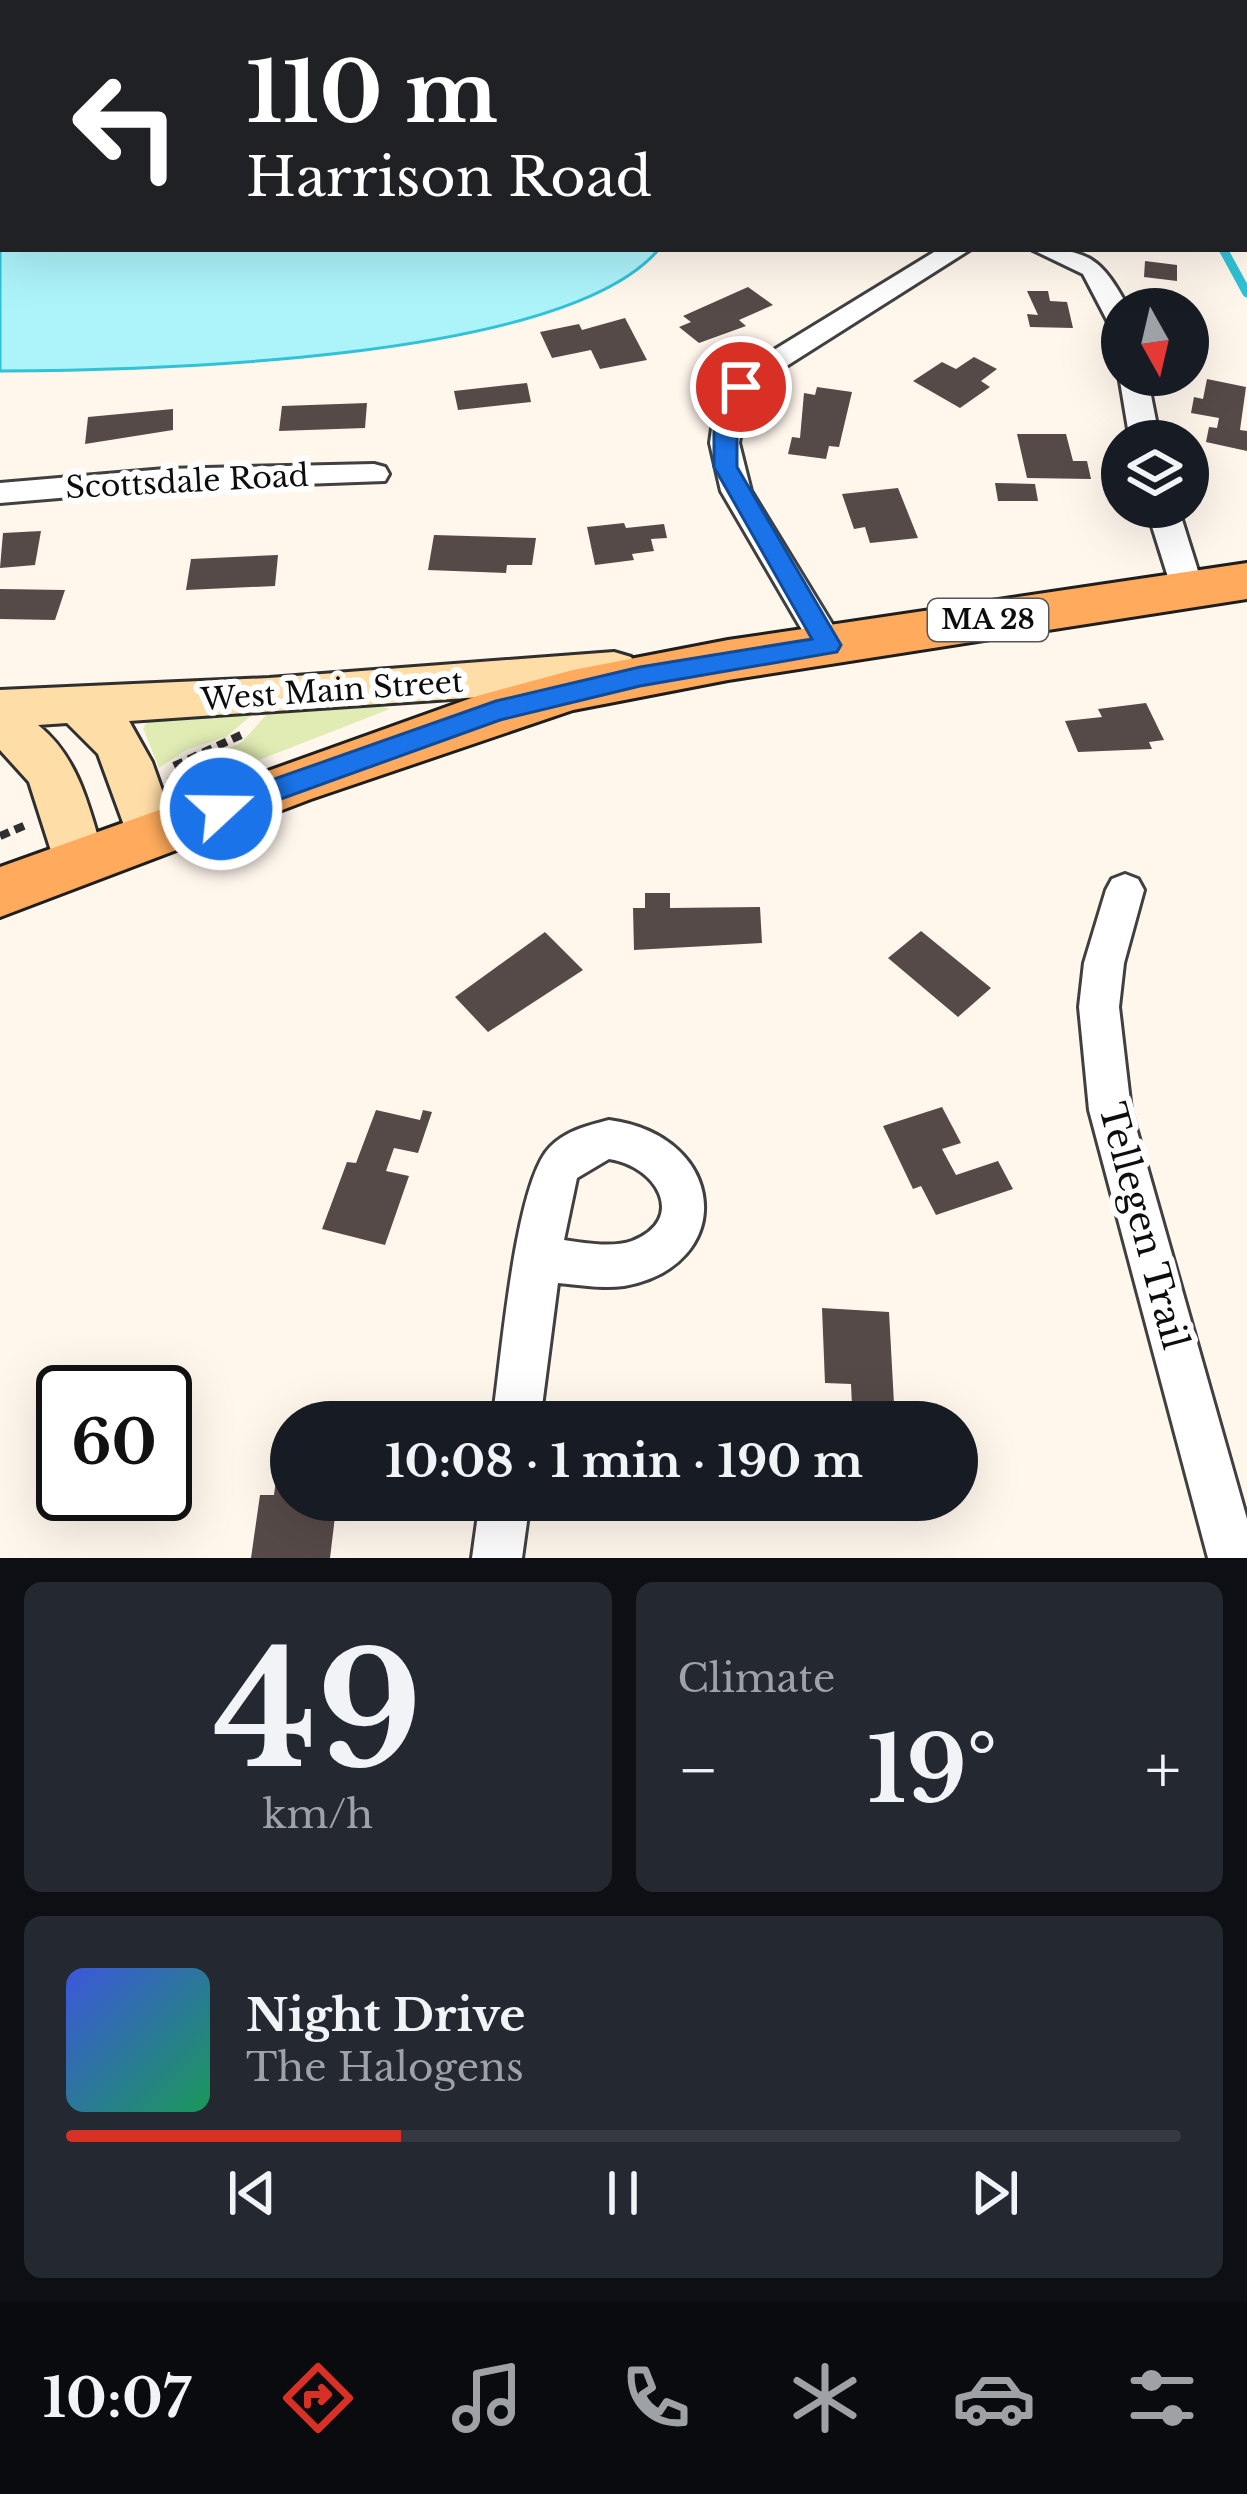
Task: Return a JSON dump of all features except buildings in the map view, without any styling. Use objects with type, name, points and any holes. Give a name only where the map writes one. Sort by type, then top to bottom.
[{"type":"main road","name":"MA 28","points":[[0,892],[496,711],[728,660],[1247,581]]},
{"type":"main road","name":"West Main Street","points":[[0,708],[547,677],[728,660]]},
{"type":"main road","points":[[80,707],[100,716],[115,735],[152,835]]},
{"type":"main road","points":[[0,729],[20,735],[42,752],[79,861]]},
{"type":"street","points":[[828,645],[730,479],[724,451],[725,418],[741,387],[756,373],[953,252]]},
{"type":"street","points":[[1052,252],[1094,269],[1104,288]]},
{"type":"street","name":"Scottsdale Road","points":[[0,493],[165,479],[374,474]]},
{"type":"street","points":[[1169,528],[1188,590]]},
{"type":"street","name":"Tellegen Trail","points":[[1125,890],[1101,985],[1103,1067],[1233,1558]]},
{"type":"street","points":[[519,1401],[539,1259]]},
{"type":"street","points":[[497,1558],[502,1521]]},
{"type":"path","points":[[162,773],[250,728]]},
{"type":"path","points":[[0,836],[14,830]]},
{"type":"green space","points":[[376,705],[390,709],[203,782],[177,784],[165,778],[242,742],[268,713]]},
{"type":"green space","points":[[254,713],[226,737],[188,749],[159,768],[143,728],[148,721]]},
{"type":"water","points":[[0,252],[655,252],[609,287],[537,316],[448,337],[248,362],[0,371]]},
{"type":"waterway","points":[[1225,252],[1247,293]]},
{"type":"route","points":[[221,809],[496,711],[573,690],[828,645],[725,467],[725,418],[741,387]]}]
